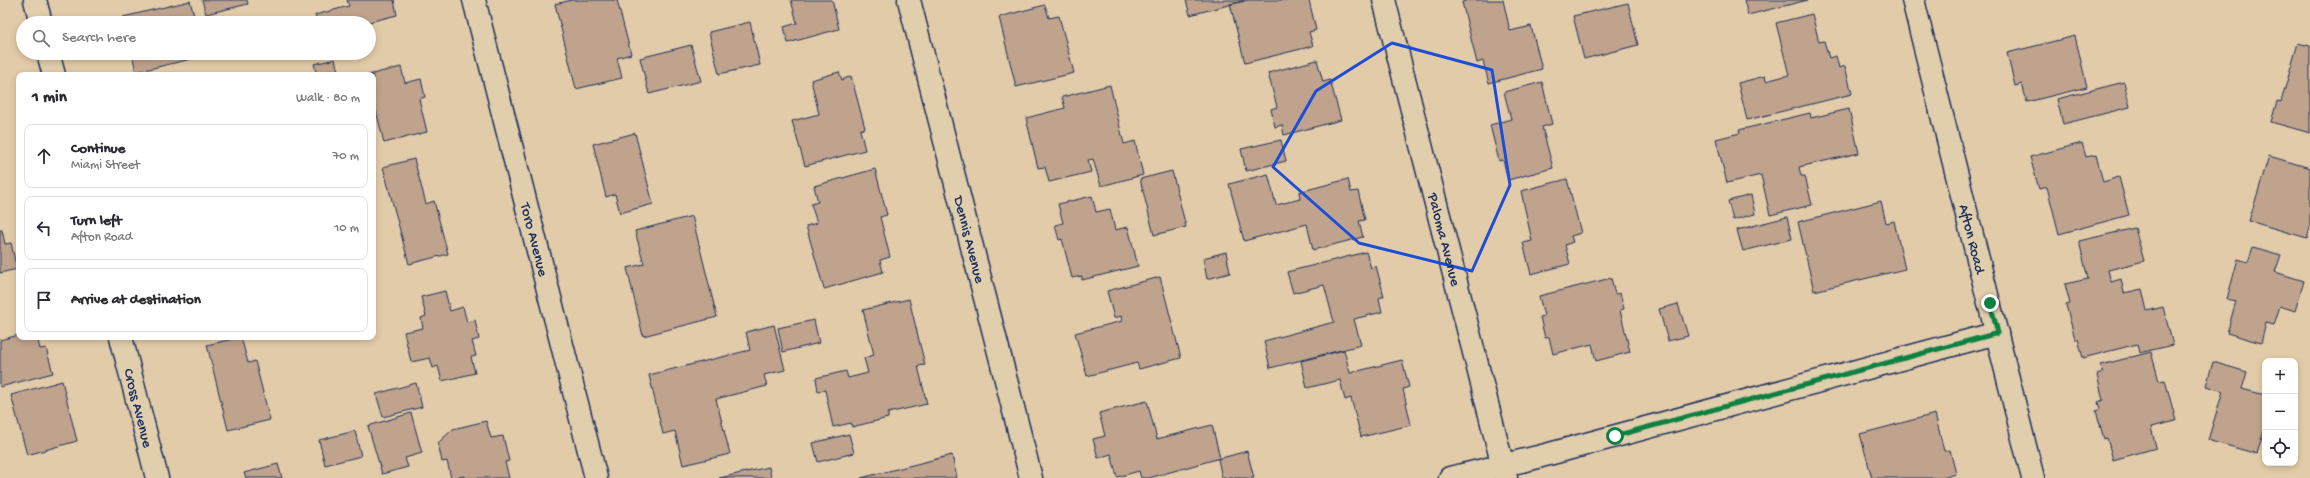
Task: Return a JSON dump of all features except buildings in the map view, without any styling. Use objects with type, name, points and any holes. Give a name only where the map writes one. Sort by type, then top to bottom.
[{"type":"street","points":[[35,0],[39,16]]},
{"type":"street","name":"Toro Avenue","points":[[474,0],[596,478]]},
{"type":"street","name":"Dennis Avenue","points":[[909,0],[1031,478]]},
{"type":"street","name":"Paloma Avenue","points":[[1384,0],[1505,472]]},
{"type":"street","name":"Afton Road","points":[[1913,0],[1998,333],[2033,478]]},
{"type":"street","points":[[50,60],[53,72]]},
{"type":"street","points":[[1450,478],[1505,472],[1998,333]]},
{"type":"street","name":"Cross Avenue","points":[[122,340],[157,478]]},
{"type":"highlighted area","points":[[1392,43],[1492,70],[1510,185],[1472,271],[1359,243],[1273,167],[1316,91]]},
{"type":"route","points":[[1615,436],[1998,333],[1990,303]]}]
